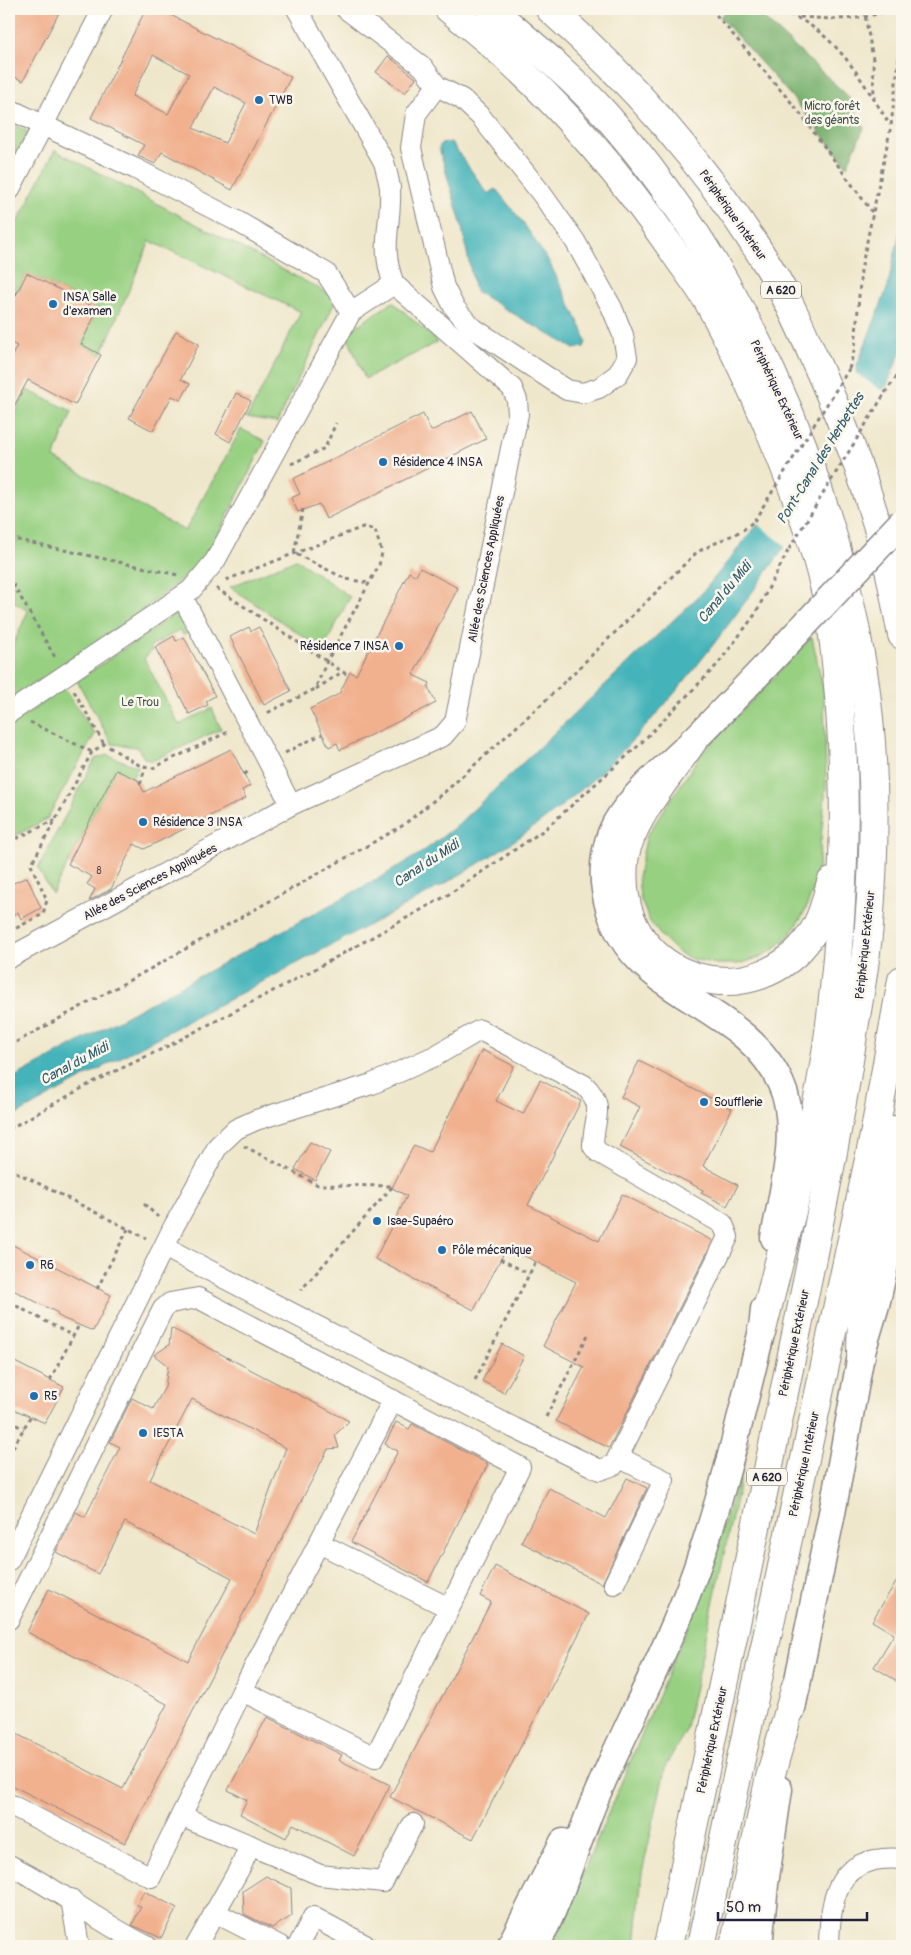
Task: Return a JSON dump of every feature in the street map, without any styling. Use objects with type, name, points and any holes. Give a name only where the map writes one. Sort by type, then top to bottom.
[{"type":"highway","points":[[448,9],[511,63],[565,115],[642,206],[707,300],[753,388],[814,543],[827,598],[836,660],[843,751],[844,835],[842,888],[831,1020],[807,1145],[762,1330]]},
{"type":"highway","name":"Périphérique Extérieur","points":[[491,9],[552,60],[605,114],[675,206],[712,262],[742,313],[806,452],[834,535],[863,668],[871,745],[874,837],[869,928],[842,1110],[668,1946]]},
{"type":"highway","name":"Périphérique Intérieur","points":[[550,9],[610,66],[681,143],[710,180],[770,268],[801,329],[838,412],[885,550],[902,635]]},
{"type":"highway","points":[[693,741],[637,821],[626,849],[623,877],[625,905],[636,931],[655,955],[680,971],[705,980],[729,982],[755,977],[778,967],[799,951],[812,934],[822,914],[844,835]]},
{"type":"highway","name":"Périphérique Intérieur","points":[[701,1946],[874,1136],[902,980]]},
{"type":"highway","points":[[896,1018],[902,1057]]},
{"type":"highway","points":[[861,1356],[862,1307],[902,1082]]},
{"type":"highway","points":[[734,1946],[769,1781],[796,1686]]},
{"type":"main road","points":[[536,1946],[549,1921],[598,1792],[646,1692],[696,1572],[726,1480],[762,1330],[790,1125],[782,1084],[764,1057],[740,1033],[662,982],[623,942],[608,910],[603,878],[606,850],[619,818],[649,780],[693,741],[902,522]]},
{"type":"main road","points":[[759,1946],[765,1884],[796,1686],[833,1508],[861,1356],[876,1305],[902,1191]]},
{"type":"main road","points":[[510,1946],[567,1832],[598,1792]]},
{"type":"street","points":[[9,191],[103,9]]},
{"type":"street","points":[[9,713],[191,590],[215,561],[351,312],[394,284],[387,266],[386,254],[390,189],[384,162],[297,9]]},
{"type":"street","points":[[346,9],[423,67],[437,86],[462,99],[481,117],[541,193],[575,241],[612,308],[623,334],[627,358],[618,374],[599,388],[583,392],[567,390],[470,326],[454,307],[444,287],[411,148],[416,114],[437,86]]},
{"type":"street","points":[[9,109],[43,124],[235,220],[326,273],[351,312]]},
{"type":"street","name":"Allée des Sciences Appliquées","points":[[9,958],[290,805],[443,736],[455,722],[518,414],[517,400],[512,388],[394,284]]},
{"type":"street","points":[[182,596],[290,805]]},
{"type":"street","points":[[9,1560],[164,1247],[218,1146],[236,1129],[256,1120],[372,1084],[397,1074],[480,1030],[584,1085],[594,1095],[598,1104],[593,1146],[598,1152],[723,1224],[728,1237],[614,1465],[600,1470],[505,1424],[164,1247]]},
{"type":"street","points":[[9,1619],[163,1309],[170,1303],[198,1298],[520,1467],[374,1757],[242,1691]]},
{"type":"street","points":[[9,1804],[151,1877],[242,1691],[393,1400]]},
{"type":"street","points":[[614,1584],[664,1480],[618,1457]]},
{"type":"street","points":[[319,1543],[449,1608]]},
{"type":"street","points":[[181,1816],[320,1875],[383,1882],[413,1824]]},
{"type":"street","points":[[196,1946],[242,1864],[250,1845]]},
{"type":"street","points":[[829,1946],[830,1914],[835,1890],[842,1879],[853,1869],[867,1863],[902,1859]]},
{"type":"street","points":[[9,1865],[71,1899],[122,1934],[147,1946]]},
{"type":"street","points":[[71,1899],[79,1946]]},
{"type":"street","points":[[214,1912],[280,1946]]},
{"type":"street","points":[[298,1946],[313,1917],[367,1946]]},
{"type":"path","points":[[711,9],[796,108],[873,212]]},
{"type":"path","points":[[717,9],[717,17]]},
{"type":"path","points":[[774,9],[799,17],[814,26],[849,61],[891,126]]},
{"type":"path","points":[[864,9],[873,59],[874,99]]},
{"type":"path","points":[[799,17],[834,19],[865,16],[890,9]]},
{"type":"path","points":[[9,1046],[150,969],[402,826],[447,790],[547,699],[697,552],[743,530],[754,521],[849,369],[854,347],[861,270],[891,126],[902,32]]},
{"type":"path","points":[[9,288],[16,294]]},
{"type":"path","points":[[9,1129],[95,1081],[314,969],[446,896],[544,830],[638,746],[717,666],[754,616],[789,549],[885,393],[902,369]]},
{"type":"path","points":[[260,478],[325,448],[336,423]]},
{"type":"path","points":[[294,553],[303,509]]},
{"type":"path","points":[[315,689],[328,661],[370,583],[382,553],[375,530],[363,527],[212,586],[328,661],[349,676]]},
{"type":"path","points":[[9,538],[179,576]]},
{"type":"path","points":[[294,553],[346,579],[370,583]]},
{"type":"path","points":[[9,577],[58,663]]},
{"type":"path","points":[[70,685],[104,744],[139,765],[153,768],[315,689],[342,672]]},
{"type":"path","points":[[9,713],[92,752]]},
{"type":"path","points":[[9,932],[43,914],[47,900],[31,865],[92,752],[104,744]]},
{"type":"path","points":[[140,784],[146,766]]},
{"type":"path","points":[[9,842],[56,819]]},
{"type":"path","points":[[226,1137],[318,1185],[393,1186],[301,1290]]},
{"type":"path","points":[[9,1176],[16,1172],[164,1247]]},
{"type":"path","points":[[97,1289],[128,1229]]},
{"type":"path","points":[[500,1259],[529,1274]]},
{"type":"path","points":[[475,1380],[536,1261]]},
{"type":"path","points":[[9,1302],[72,1336]]},
{"type":"path","points":[[50,1380],[72,1336],[80,1325]]},
{"type":"path","points":[[546,1417],[589,1333]]},
{"type":"path","points":[[9,1455],[30,1417]]},
{"type":"path","points":[[9,1421],[24,1429]]},
{"type":"green space","name":"Micro forêt des géants","points":[[727,9],[757,12],[849,97],[864,128],[847,166],[792,97],[720,17]]},
{"type":"green space","points":[[9,122],[28,132],[9,170]]},
{"type":"green space","points":[[55,150],[337,298],[277,423],[247,418],[301,312],[150,241],[101,355],[81,344],[98,309],[27,273],[18,291],[9,285],[9,238]]},
{"type":"green space","points":[[393,302],[438,342],[365,379],[346,333]]},
{"type":"green space","points":[[27,390],[72,411],[54,458],[185,531],[241,429],[265,441],[214,543],[199,565],[150,605],[9,701],[9,654],[28,611],[9,599],[9,424]]},
{"type":"green space","points":[[296,559],[350,597],[323,650],[230,587]]},
{"type":"green space","name":"Le Trou","points":[[179,611],[190,632],[183,635],[180,630],[150,647],[152,651],[144,658],[179,725],[212,708],[221,729],[152,761],[144,758],[137,747],[112,744],[77,681]]},
{"type":"green space","points":[[812,637],[824,693],[826,786],[817,879],[805,911],[791,934],[773,950],[758,958],[738,964],[717,964],[692,959],[677,952],[662,937],[650,922],[640,898],[638,876],[647,835],[702,753]]},
{"type":"green space","points":[[64,688],[95,734],[47,819],[9,839],[9,726]]},
{"type":"green space","points":[[107,755],[139,767],[132,778],[116,771],[52,894],[38,868],[95,759]]},
{"type":"green space","points":[[749,1440],[685,1732],[666,1765],[642,1873],[635,1946],[552,1946],[697,1604],[731,1502]]},
{"type":"water","points":[[451,142],[488,194],[496,189],[524,224],[549,262],[583,331],[586,342],[584,347],[574,349],[478,293],[474,287],[461,223],[439,148],[441,144]]},
{"type":"water","name":"Canal du Midi","points":[[902,222],[902,349],[886,387],[881,391],[783,544],[784,548],[699,663],[629,744],[573,797],[506,846],[471,868],[398,910],[9,1119],[9,1080],[383,876],[424,851],[455,827],[703,592],[758,524],[856,374],[857,365],[887,289]]},
{"type":"pier","name":"Pont-Canal des Herbettes","points":[[854,372],[884,392],[786,546],[756,523]]},
{"type":"building","points":[[9,9],[61,9],[23,81],[9,74]]},
{"type":"building","name":"TWB","points":[[146,9],[159,9],[291,77],[232,190],[162,152],[155,164],[138,156],[144,145],[91,118]],"holes":[[[153,55],[189,74],[168,114],[132,96]],[[214,87],[246,103],[225,143],[193,128]]]},
{"type":"building","points":[[388,56],[416,78],[405,93],[376,72]]},
{"type":"building","points":[[27,273],[98,309],[81,344],[101,355],[75,405],[28,380],[9,416],[9,361],[17,346],[9,342],[9,294],[15,297]]},
{"type":"building","points":[[176,331],[199,344],[181,379],[190,384],[181,400],[172,396],[153,431],[129,418]]},
{"type":"building","points":[[236,393],[251,401],[230,442],[216,434]]},
{"type":"building","name":"Résidence 4 INSA","points":[[472,411],[486,439],[326,519],[319,504],[298,512],[291,498],[300,494],[293,479],[423,414],[431,431]]},
{"type":"building","name":"Résidence 7 INSA","points":[[420,568],[458,588],[413,675],[430,683],[428,687],[436,703],[340,750],[337,743],[329,747],[310,709],[339,694],[350,672],[356,675],[409,572],[416,576]]},
{"type":"building","points":[[249,627],[251,631],[259,627],[291,691],[264,705],[230,637]]},
{"type":"building","points":[[174,636],[176,641],[184,637],[215,696],[206,701],[208,705],[189,714],[155,647]]},
{"type":"building","name":"Résidence 3 INSA","points":[[231,749],[250,786],[242,790],[246,798],[144,849],[134,844],[111,889],[89,901],[95,889],[87,884],[92,877],[68,864],[116,770],[138,780],[144,792]]},
{"type":"building","points":[[27,877],[41,908],[21,919],[18,912],[9,917],[9,885]]},
{"type":"building","name":"Pôle mécanique","points":[[482,1050],[514,1066],[496,1101],[523,1114],[540,1080],[581,1101],[528,1205],[599,1241],[622,1194],[713,1241],[609,1448],[556,1421],[584,1367],[543,1346],[576,1282],[507,1247],[474,1310],[375,1259],[407,1196],[392,1188],[398,1176],[414,1145],[430,1152]]},
{"type":"building","points":[[639,1061],[732,1109],[703,1166],[738,1185],[727,1206],[701,1193],[703,1190],[620,1147],[640,1107],[621,1097]]},
{"type":"building","points":[[310,1142],[330,1152],[315,1180],[295,1169]]},
{"type":"building","name":"R6","points":[[9,1243],[111,1295],[93,1331],[64,1319],[57,1315],[58,1313],[9,1288]]},
{"type":"building","points":[[171,1328],[349,1421],[335,1435],[339,1448],[328,1449],[125,1843],[9,1784],[9,1730],[123,1789],[167,1704],[27,1632],[49,1589],[188,1661],[232,1578],[125,1522],[98,1574],[56,1552],[76,1512],[85,1517],[120,1447],[110,1442],[132,1398],[153,1409],[165,1387],[168,1366],[154,1355],[169,1345]],"holes":[[[192,1399],[286,1448],[254,1534],[150,1480]]]},
{"type":"building","points":[[502,1344],[524,1356],[504,1393],[482,1381]]},
{"type":"building","name":"R5","points":[[9,1359],[64,1387],[45,1423],[9,1407]]},
{"type":"building","points":[[396,1422],[409,1429],[412,1424],[488,1464],[428,1582],[351,1542],[398,1451],[385,1444]]},
{"type":"building","points":[[627,1478],[647,1488],[602,1584],[521,1542],[549,1488],[606,1518]]},
{"type":"building","points":[[495,1566],[589,1614],[473,1839],[390,1797],[491,1602],[480,1596]]},
{"type":"building","points":[[902,1572],[902,1684],[874,1667],[894,1634],[872,1621]]},
{"type":"building","points":[[267,1717],[342,1755],[339,1760],[390,1785],[354,1856],[293,1824],[286,1838],[240,1814],[247,1800],[228,1790]]},
{"type":"building","points":[[266,1876],[291,1888],[292,1916],[272,1928],[244,1914],[243,1891]]},
{"type":"building","points":[[144,1891],[177,1908],[161,1938],[132,1925],[141,1907],[137,1905]]},
{"type":"place","name":"TWB","points":[[259,100]]},
{"type":"place","name":"INSA Salle d'examen","points":[[53,304]]},
{"type":"place","name":"Résidence 4 INSA","points":[[383,462]]},
{"type":"place","name":"Résidence 7 INSA","points":[[399,646]]},
{"type":"place","name":"Résidence 3 INSA","points":[[143,822]]},
{"type":"place","name":"Soufflerie","points":[[704,1102]]},
{"type":"place","name":"Isae-Supaéro","points":[[377,1221]]},
{"type":"place","name":"Pôle mécanique","points":[[442,1250]]},
{"type":"place","name":"R6","points":[[30,1265]]},
{"type":"place","name":"R5","points":[[34,1396]]},
{"type":"place","name":"IESTA","points":[[143,1433]]}]
